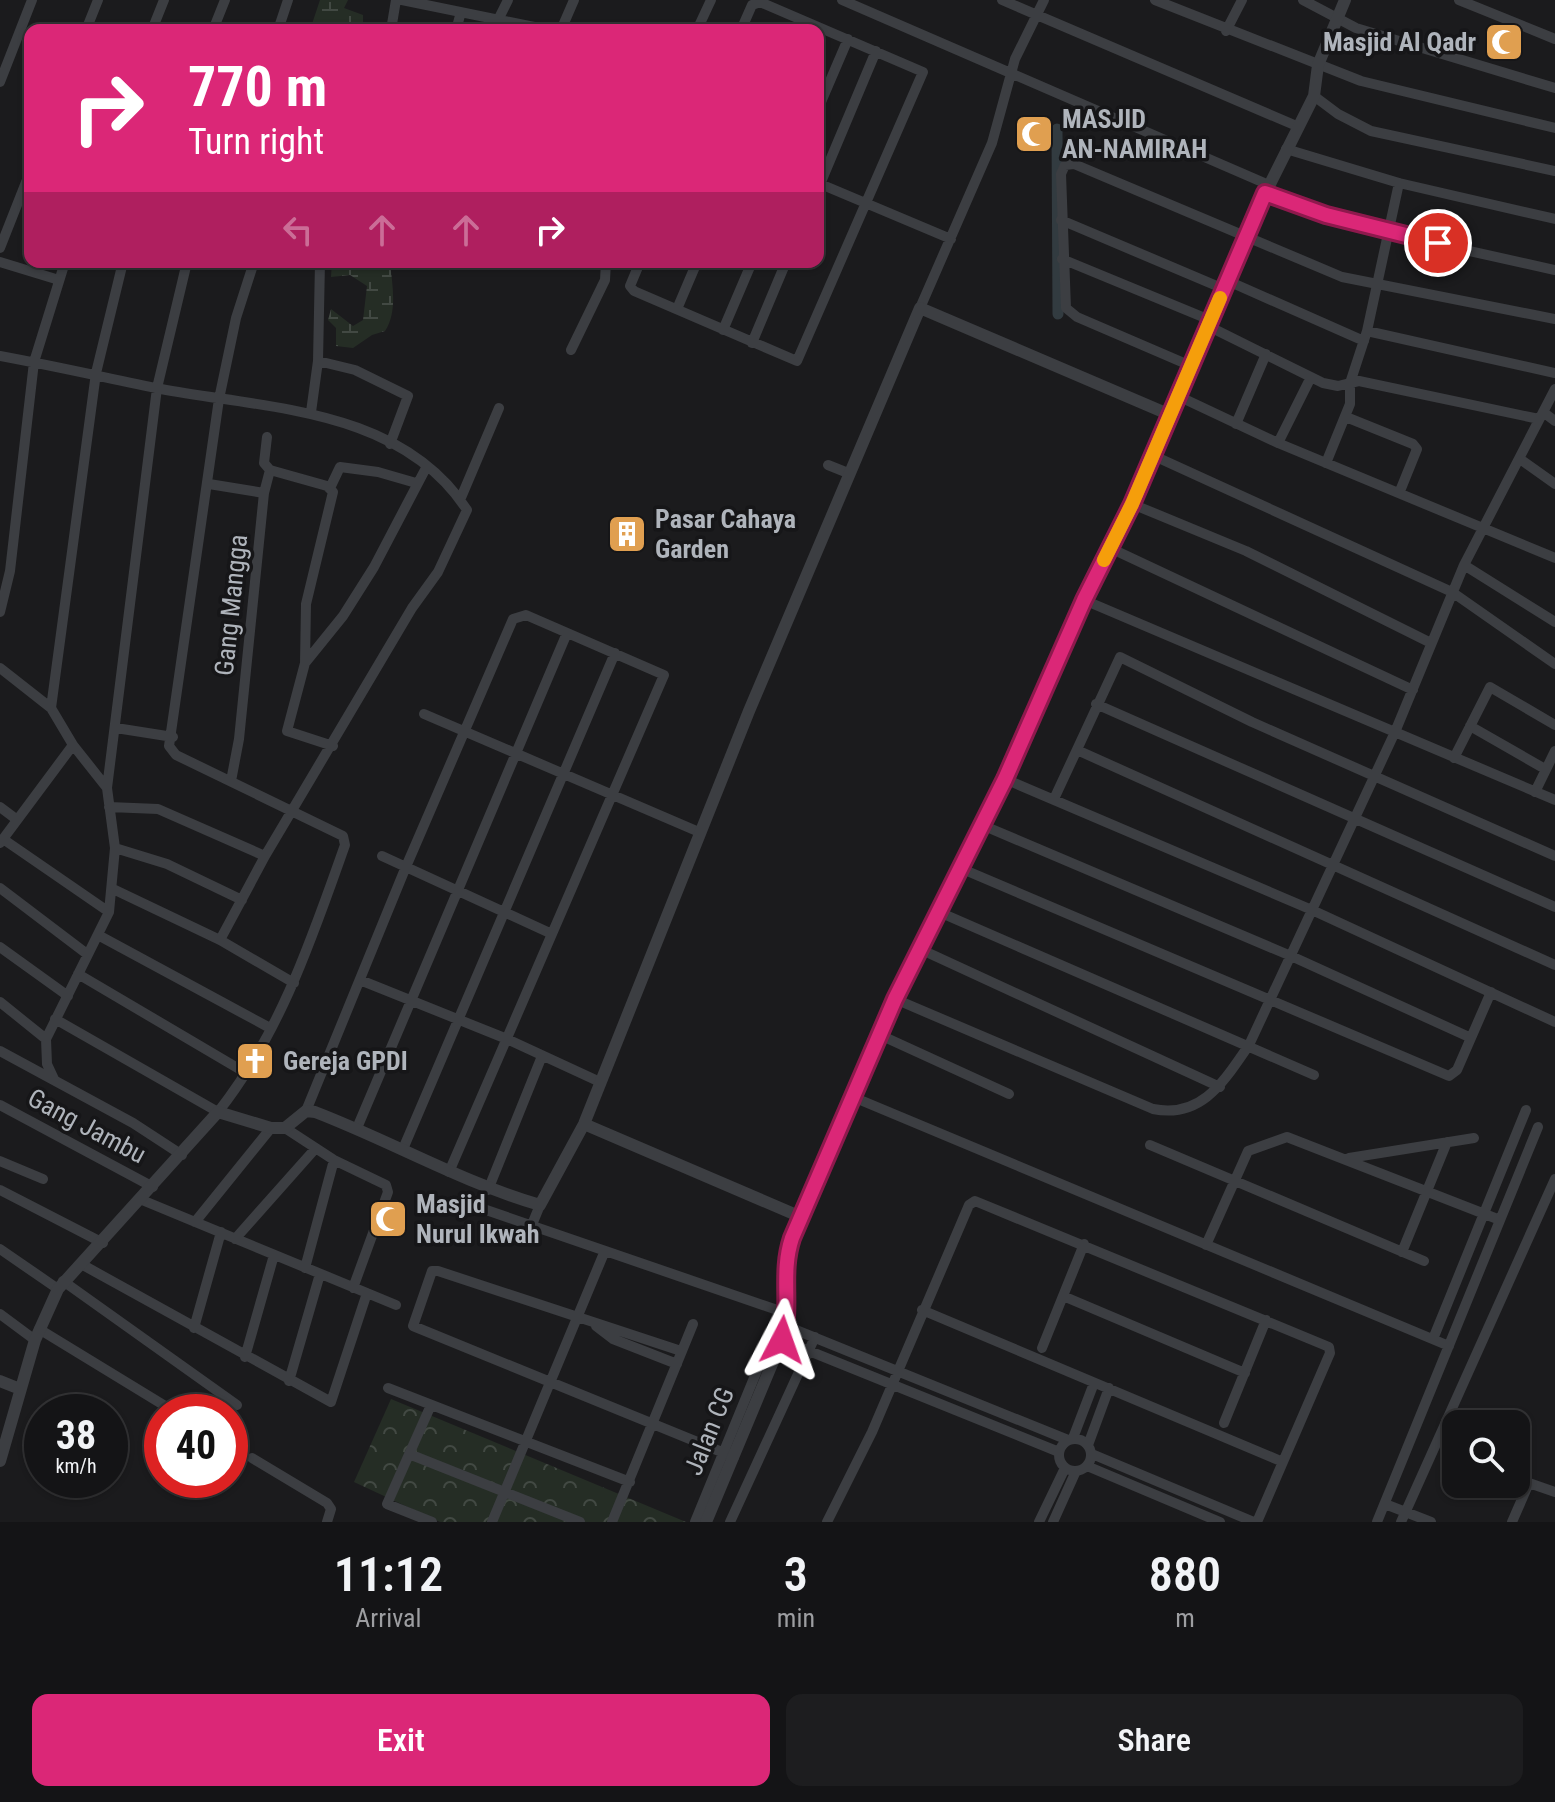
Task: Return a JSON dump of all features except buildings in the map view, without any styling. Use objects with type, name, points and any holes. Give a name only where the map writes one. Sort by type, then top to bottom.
[{"type":"street","points":[[0,82],[32,0]]},
{"type":"street","points":[[88,24],[98,0]]},
{"type":"street","points":[[154,24],[164,0]]},
{"type":"street","points":[[215,24],[225,0]]},
{"type":"street","points":[[280,24],[288,0]]},
{"type":"street","points":[[393,24],[399,0],[440,3],[461,12],[499,18],[513,24]]},
{"type":"street","points":[[499,18],[508,0]]},
{"type":"street","points":[[564,24],[574,0]]},
{"type":"street","points":[[700,24],[711,0]]},
{"type":"street","points":[[842,0],[1267,189],[1388,233],[1555,270]]},
{"type":"street","points":[[1002,0],[1299,127]]},
{"type":"street","points":[[531,1227],[584,1124],[699,832],[848,473],[997,129],[1009,75],[1044,0]]},
{"type":"street","points":[[1155,0],[1226,31],[1379,86],[1555,128]]},
{"type":"street","points":[[1226,31],[1242,0]]},
{"type":"street","points":[[1303,0],[1356,28],[1555,88]]},
{"type":"street","points":[[706,1522],[728,1455],[782,1340],[785,1317],[783,1271],[801,1217],[895,999],[1005,779],[1084,600],[1132,504],[1244,236],[1314,96],[1318,65],[1345,0]]},
{"type":"street","points":[[1459,0],[1555,39]]},
{"type":"street","points":[[744,24],[757,2],[798,24]]},
{"type":"street","points":[[458,24],[461,12]]},
{"type":"street","points":[[638,268],[630,286],[752,343],[794,361],[798,359],[923,70],[824,32]]},
{"type":"street","points":[[824,95],[848,39]]},
{"type":"street","points":[[824,173],[876,51]]},
{"type":"street","points":[[1314,96],[1338,114],[1371,131],[1555,171]]},
{"type":"street","points":[[1286,149],[1399,183],[1555,219]]},
{"type":"street","points":[[1191,366],[1068,311],[1064,304],[1061,220],[1061,174],[1065,165],[1074,164],[1342,277],[1555,319]]},
{"type":"street","points":[[1326,463],[1346,417],[1350,383],[1366,336],[1399,183]]},
{"type":"street","points":[[0,248],[24,187]]},
{"type":"street","points":[[824,187],[951,239]]},
{"type":"street","points":[[1061,220],[1366,336],[1555,373]]},
{"type":"street","points":[[1062,259],[1209,323],[1331,386],[1369,381],[1555,421]]},
{"type":"street","points":[[0,262],[59,280]]},
{"type":"street","points":[[0,612],[34,362],[63,268]]},
{"type":"street","points":[[51,708],[96,373],[122,268]]},
{"type":"street","points":[[54,1079],[47,1064],[46,1039],[109,912],[113,889],[115,848],[107,788],[157,388],[186,268]]},
{"type":"street","points":[[0,1461],[37,1335],[61,1285],[182,1155],[246,1073],[294,983],[346,840],[171,751],[219,399],[236,318],[252,268]]},
{"type":"street","points":[[311,412],[318,361],[320,268]]},
{"type":"street","points":[[571,350],[605,280],[606,268]]},
{"type":"street","points":[[677,309],[694,268]]},
{"type":"street","points":[[723,330],[749,268]]},
{"type":"street","points":[[752,343],[783,268]]},
{"type":"street","points":[[920,308],[1168,414]]},
{"type":"street","points":[[1236,424],[1266,354]]},
{"type":"street","points":[[0,356],[96,373],[157,388],[334,418],[390,444],[427,466],[460,500],[466,515],[438,572],[412,608],[333,746],[265,856],[220,940]]},
{"type":"street","points":[[318,361],[355,370],[408,396],[390,444]]},
{"type":"street","points":[[1278,443],[1311,377]]},
{"type":"street","points":[[895,999],[1153,1109],[1190,1109],[1220,1087],[1249,1045],[1395,732],[1464,565],[1555,389]]},
{"type":"street","points":[[1178,396],[1278,443],[1400,491],[1555,558]]},
{"type":"street","points":[[460,500],[499,408]]},
{"type":"street","points":[[1346,417],[1413,444],[1417,449],[1400,491]]},
{"type":"street","name":"Gang Mangga","points":[[231,781],[239,739],[264,493],[270,470],[264,463],[267,437]]},
{"type":"street","points":[[1152,455],[1452,592],[1555,664]]},
{"type":"street","points":[[1520,459],[1555,484]]},
{"type":"street","points":[[828,465],[848,473]]},
{"type":"street","points":[[305,663],[343,616],[374,567],[427,466]]},
{"type":"street","points":[[330,488],[340,467],[378,472],[416,483]]},
{"type":"street","points":[[270,470],[330,488],[334,497],[306,604],[305,663],[287,731],[333,746]]},
{"type":"street","points":[[209,484],[264,493]]},
{"type":"street","points":[[1132,504],[1246,551],[1431,643]]},
{"type":"street","points":[[1110,548],[1413,690]]},
{"type":"street","points":[[1464,565],[1555,622]]},
{"type":"street","points":[[1084,600],[1555,800]]},
{"type":"street","points":[[285,1128],[306,1111],[405,869],[516,615],[526,615],[664,675],[449,1172]]},
{"type":"street","points":[[357,1128],[567,633]]},
{"type":"street","points":[[403,1149],[615,653]]},
{"type":"street","points":[[1054,799],[1120,657],[1373,776],[1555,856]]},
{"type":"street","points":[[0,668],[51,708],[73,745],[107,788]]},
{"type":"street","points":[[1454,758],[1490,687],[1555,725]]},
{"type":"street","points":[[1096,704],[1352,820],[1555,907]]},
{"type":"street","points":[[424,714],[699,832]]},
{"type":"street","points":[[1470,726],[1545,769]]},
{"type":"street","points":[[116,728],[173,737]]},
{"type":"street","points":[[73,745],[1,841],[109,912]]},
{"type":"street","points":[[1077,750],[1555,965]]},
{"type":"street","points":[[1535,792],[1555,751]]},
{"type":"street","points":[[1005,779],[1312,910],[1555,1022]]},
{"type":"street","points":[[0,807],[16,819]]},
{"type":"street","points":[[109,807],[158,809],[265,856]]},
{"type":"street","points":[[982,825],[1291,956],[1469,1037]]},
{"type":"street","points":[[115,848],[167,864],[242,900]]},
{"type":"street","points":[[382,856],[552,934]]},
{"type":"street","points":[[960,868],[1449,1076],[1457,1070],[1491,992]]},
{"type":"street","points":[[0,888],[87,954]]},
{"type":"street","points":[[113,889],[220,940],[294,983]]},
{"type":"street","points":[[939,912],[1314,1075]]},
{"type":"street","points":[[98,935],[270,1028]]},
{"type":"street","points":[[0,947],[68,996]]},
{"type":"street","points":[[922,950],[1220,1087]]},
{"type":"street","points":[[78,974],[246,1073]]},
{"type":"street","points":[[360,980],[507,1039],[600,1082]]},
{"type":"street","points":[[0,1002],[46,1039]]},
{"type":"street","points":[[55,1019],[218,1112],[271,1128],[285,1128],[334,1160],[381,1180],[388,1192],[353,1288]]},
{"type":"street","points":[[880,1035],[1009,1094]]},
{"type":"street","points":[[0,1051],[54,1079],[182,1155]]},
{"type":"street","points":[[488,1190],[542,1056]]},
{"type":"street","points":[[853,1097],[1449,1346]]},
{"type":"street","name":"Gang Jambu","points":[[0,1105],[153,1187]]},
{"type":"street","points":[[1433,1339],[1526,1110]]},
{"type":"street","points":[[306,1111],[357,1128],[488,1190],[540,1205]]},
{"type":"street","points":[[584,1124],[801,1217]]},
{"type":"street","points":[[1377,1522],[1538,1127]]},
{"type":"street","points":[[195,1222],[271,1128]]},
{"type":"street","points":[[1206,1245],[1234,1180],[1252,1148],[1280,1138],[1294,1138],[1500,1220]]},
{"type":"street","points":[[1347,1158],[1474,1138]]},
{"type":"street","points":[[1402,1252],[1447,1142]]},
{"type":"street","points":[[1150,1145],[1424,1261]]},
{"type":"street","points":[[235,1239],[315,1149]]},
{"type":"street","points":[[305,1268],[334,1160]]},
{"type":"street","points":[[0,1161],[43,1179]]},
{"type":"street","points":[[1403,1517],[1555,1179]]},
{"type":"street","points":[[0,1190],[103,1243]]},
{"type":"street","points":[[142,1200],[396,1305]]},
{"type":"street","points":[[463,1202],[785,1317],[815,1337],[897,1371],[1071,1439],[1255,1522],[1330,1350],[1327,1345],[1084,1244],[971,1202],[922,1310],[897,1371],[892,1385],[827,1522]]},
{"type":"street","points":[[194,1328],[221,1232]]},
{"type":"street","points":[[1042,1348],[1084,1244]]},
{"type":"street","points":[[0,1249],[61,1285],[221,1394]]},
{"type":"street","points":[[492,1522],[523,1443],[579,1320],[604,1253]]},
{"type":"street","points":[[245,1357],[274,1255]]},
{"type":"street","points":[[81,1264],[328,1402],[333,1400],[367,1293]]},
{"type":"street","points":[[681,1351],[432,1271],[413,1326],[728,1455]]},
{"type":"street","points":[[289,1381],[320,1274]]},
{"type":"street","points":[[1063,1296],[1245,1373]]},
{"type":"street","points":[[922,1310],[1283,1462]]},
{"type":"street","points":[[0,1314],[144,1395]]},
{"type":"street","name":"Jalan CG","points":[[695,1522],[728,1455],[785,1317]]},
{"type":"street","points":[[1224,1423],[1266,1320]]},
{"type":"street","points":[[612,1522],[693,1324]]},
{"type":"street","points":[[595,1325],[613,1339],[677,1364]]},
{"type":"street","points":[[730,1522],[815,1337]]},
{"type":"street","points":[[782,1340],[1059,1452],[1076,1468],[1220,1522]]},
{"type":"street","points":[[0,1381],[20,1389]]},
{"type":"street","points":[[1059,1452],[1071,1439],[1094,1383]]},
{"type":"street","points":[[388,1388],[630,1482]]},
{"type":"street","points":[[1039,1522],[1090,1449],[1109,1388]]},
{"type":"street","points":[[431,1405],[387,1505],[432,1522]]},
{"type":"street","points":[[409,1454],[580,1522]]},
{"type":"street","points":[[252,1458],[327,1503],[331,1509],[327,1522]]},
{"type":"street","points":[[1053,1522],[1076,1468]]},
{"type":"street","points":[[1512,1522],[1529,1483],[1555,1492]]},
{"type":"street","points":[[1385,1504],[1403,1517],[1431,1522]]},
{"type":"green space","points":[[320,0],[348,0],[344,8],[363,15],[363,24],[312,24]]},
{"type":"green space","points":[[332,268],[391,268],[392,315],[385,331],[372,335],[353,348],[336,346],[336,328],[328,320],[331,309],[353,326],[363,320],[367,286],[350,275],[331,277]]},
{"type":"green space","points":[[391,1399],[686,1522],[440,1522],[354,1482]]},
{"type":"waterway","points":[[1057,129],[1058,314]]},
{"type":"slow traffic","points":[[1104,560],[1132,504],[1220,298]]},
{"type":"place","name":"Masjid Al Qadr","points":[[1504,42]]},
{"type":"place","name":"MASJID AN-NAMIRAH","points":[[1034,134]]},
{"type":"place","name":"Pasar Cahaya Garden","points":[[627,534]]},
{"type":"place","name":"Gereja GPDI","points":[[255,1061]]},
{"type":"place","name":"Masjid Nurul Ikwah","points":[[388,1219]]},
{"type":"route","points":[[782,1340],[786,1326],[783,1271],[792,1238],[895,999],[1005,779],[1084,600],[1132,504],[1168,414],[1228,281],[1244,236],[1265,193],[1388,233],[1438,243]]}]
